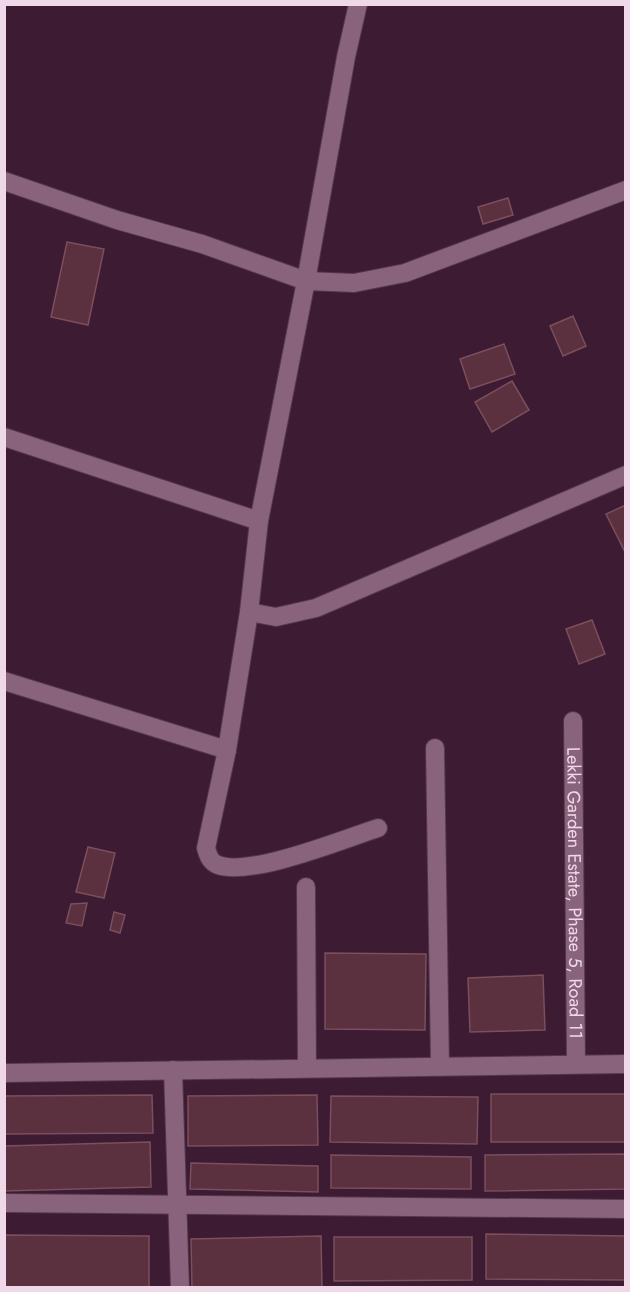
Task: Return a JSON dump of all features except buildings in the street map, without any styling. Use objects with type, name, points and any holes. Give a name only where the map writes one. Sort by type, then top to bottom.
[{"type":"street","points":[[358,4],[345,57],[306,281],[259,521],[249,612],[227,750],[214,816],[206,841],[208,857],[216,865],[234,868],[288,858],[378,828]]},
{"type":"street","points":[[4,181],[117,220],[202,244],[306,281],[354,283],[398,276],[626,190]]},
{"type":"street","points":[[4,437],[259,521]]},
{"type":"street","points":[[249,612],[276,617],[316,608],[626,475]]},
{"type":"street","points":[[4,681],[227,750]]},
{"type":"street","name":"Lekki Garden Estate, Phase 5, Road 11","points":[[573,721],[576,1064]]},
{"type":"street","points":[[435,748],[440,1066]]},
{"type":"street","points":[[306,887],[307,1068]]},
{"type":"street","points":[[4,1073],[626,1064]]},
{"type":"street","points":[[173,1070],[180,1287]]},
{"type":"street","points":[[4,1203],[626,1209]]}]
